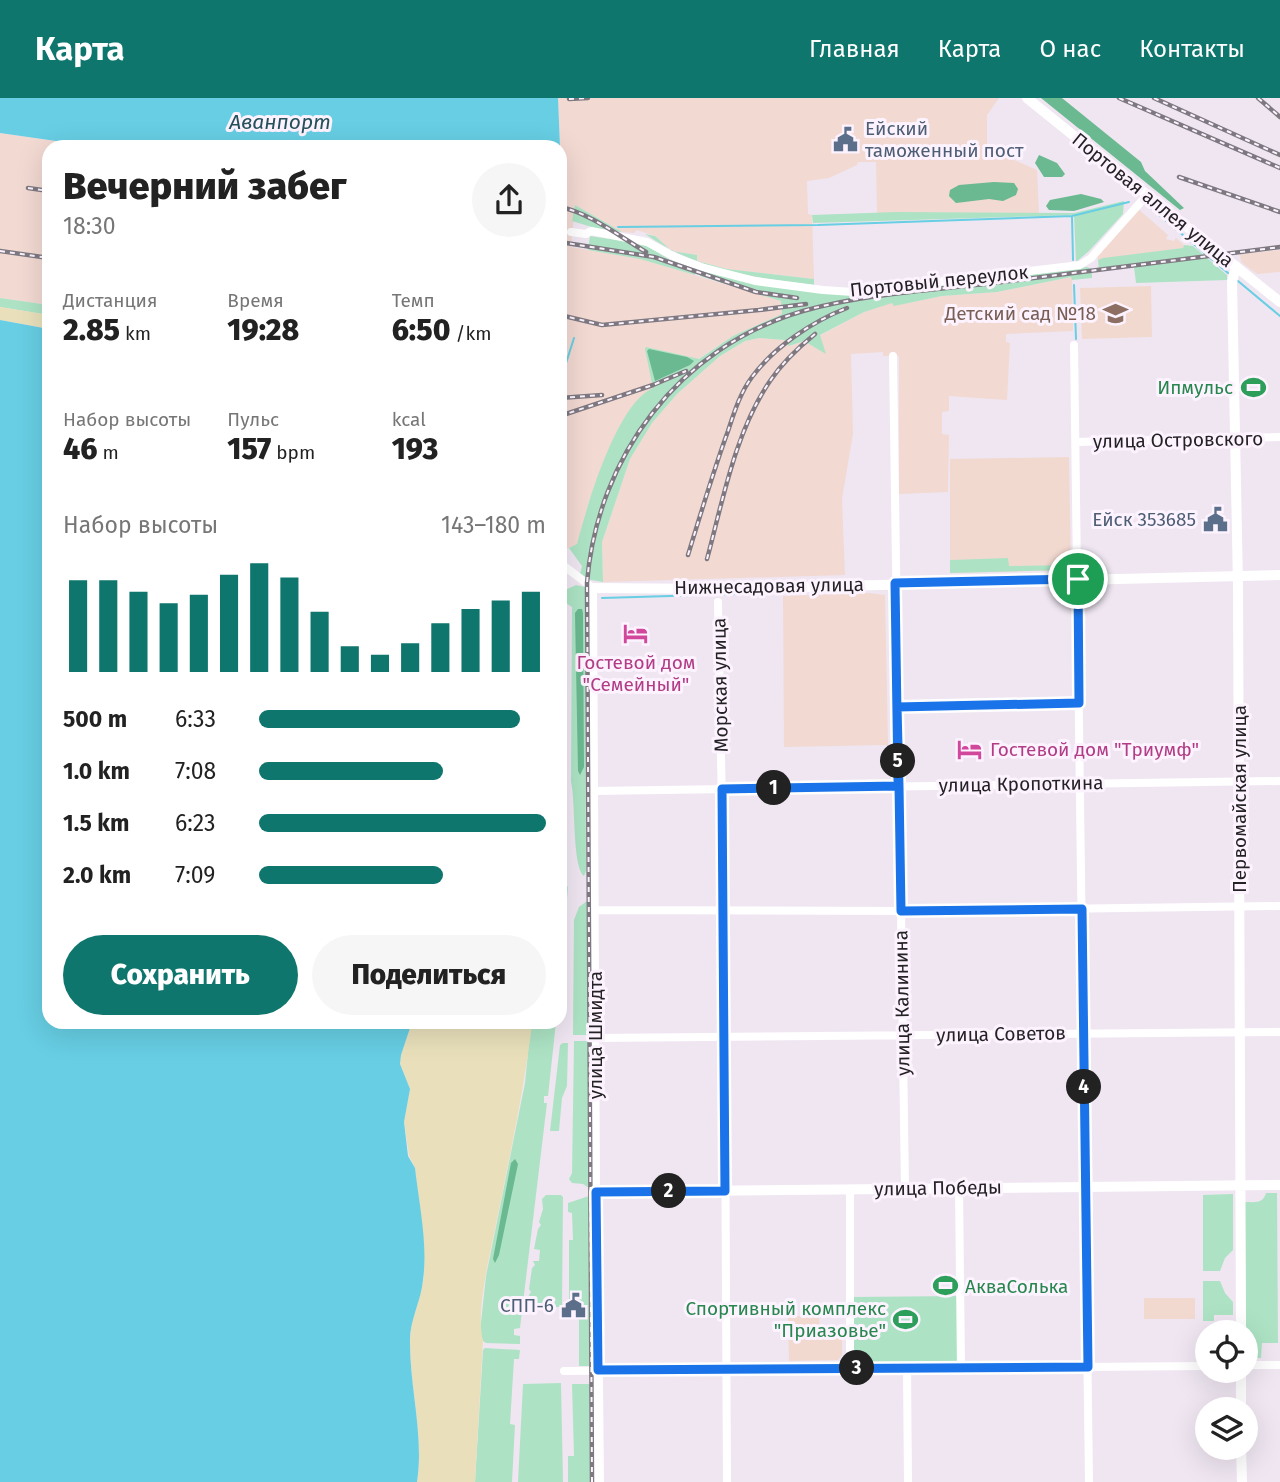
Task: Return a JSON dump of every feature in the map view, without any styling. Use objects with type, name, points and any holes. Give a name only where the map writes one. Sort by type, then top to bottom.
[{"type":"street","name":"Портовая аллея улица","points":[[1027,98],[1280,302]]},
{"type":"street","name":"Портовый переулок","points":[[571,232],[586,234],[591,231],[647,242],[701,267],[755,281],[853,292],[1080,265],[1091,258],[1147,195]]},
{"type":"street","name":"Первомайская улица","points":[[1236,266],[1232,282],[1238,576],[1241,1320]]},
{"type":"street","points":[[1074,345],[1089,1482]]},
{"type":"street","name":"улица Калинина","points":[[893,356],[905,1189]]},
{"type":"street","name":"улица Островского","points":[[1076,442],[1280,438]]},
{"type":"street","points":[[567,568],[593,588]]},
{"type":"street","name":"Нижнесадовая улица","points":[[593,588],[718,589],[1280,575]]},
{"type":"street","name":"улица Шмидта","points":[[593,588],[599,1482]]},
{"type":"street","name":"Морская улица","points":[[718,602],[724,911],[727,1482]]},
{"type":"street","points":[[897,707],[1079,703]]},
{"type":"street","name":"улица Кропоткина","points":[[593,791],[1280,781]]},
{"type":"street","points":[[594,910],[901,911],[1280,906]]},
{"type":"street","name":"улица Советов","points":[[595,1038],[1280,1032]]},
{"type":"street","name":"улица Победы","points":[[596,1192],[1280,1185]]},
{"type":"street","points":[[959,1188],[961,1368]]},
{"type":"street","points":[[850,1189],[850,1368]]},
{"type":"street","points":[[1258,1366],[1280,1365]]},
{"type":"street","points":[[564,1371],[1195,1366]]},
{"type":"street","points":[[907,1368],[908,1482]]},
{"type":"street","points":[[1241,1460],[1242,1482]]},
{"type":"shaded area","points":[[558,98],[999,98],[987,115],[987,148],[1037,170],[1039,213],[877,213],[876,162],[858,162],[857,165],[829,178],[807,181],[808,214],[812,215],[814,279],[727,269],[697,261],[697,255],[672,251],[655,236],[637,230],[634,233],[622,232],[575,205],[571,247],[641,259],[781,301],[782,314],[733,336],[654,388],[589,501],[577,545],[567,549],[567,140],[560,140]]},
{"type":"shaded area","points":[[0,133],[49,140],[42,140],[42,304],[0,298]]},
{"type":"shaded area","points":[[1137,208],[1168,235],[1166,239],[1174,241],[1176,238],[1184,245],[1183,248],[1098,260],[1097,253],[1102,253],[1102,249]]},
{"type":"shaded area","points":[[1280,250],[1280,272],[1257,274],[1241,262],[1240,254]]},
{"type":"shaded area","points":[[1072,277],[1073,331],[1006,334],[1006,342],[1010,343],[1007,400],[949,396],[949,411],[942,412],[942,434],[949,435],[948,492],[899,494],[899,356],[883,356],[883,352],[851,354],[853,434],[842,499],[845,575],[603,582],[602,542],[630,459],[652,423],[677,394],[720,356],[745,341],[759,338],[785,340],[790,346],[804,341],[825,353],[819,336],[864,312],[892,302],[903,304],[942,296],[997,292]]},
{"type":"shaded area","name":"Детский сад №18","points":[[1151,286],[1152,337],[1082,339],[1080,288]]},
{"type":"shaded area","points":[[1069,457],[1071,570],[950,573],[950,459]]},
{"type":"shaded area","points":[[869,593],[885,595],[888,745],[784,747],[783,596]]},
{"type":"shaded area","points":[[1144,1298],[1195,1298],[1195,1319],[1144,1319]]},
{"type":"shaded area","points":[[788,1316],[819,1316],[820,1329],[842,1328],[842,1355],[838,1360],[789,1361]]},
{"type":"green space","points":[[1041,98],[1062,98],[1141,162],[1145,171],[1184,208],[1180,210]]},
{"type":"green space","points":[[1039,155],[1057,163],[1065,174],[1062,177],[1044,177],[1035,163]]},
{"type":"green space","points":[[1014,183],[1018,189],[1016,195],[1003,201],[989,199],[956,203],[949,196],[950,190],[959,185]]},
{"type":"green space","points":[[1081,194],[1104,202],[1074,211],[1049,210],[1046,206],[1050,200]]},
{"type":"green space","points":[[1124,201],[1123,214],[1076,262],[1074,215],[813,223],[812,215],[896,212],[1074,213]]},
{"type":"green space","points":[[575,205],[622,232],[572,221]]},
{"type":"green space","points":[[645,234],[655,236],[669,248],[666,247]]},
{"type":"green space","points":[[590,236],[644,244],[670,260],[696,269],[695,275],[640,259],[588,250]]},
{"type":"green space","points":[[1184,245],[1193,246],[1227,275],[1227,280],[1136,283],[1134,267],[1099,271],[1098,260],[1103,258],[1183,248]]},
{"type":"green space","points":[[675,252],[697,255],[697,261],[686,257]]},
{"type":"green space","points":[[699,261],[727,269],[814,279],[814,285],[726,270]]},
{"type":"green space","points":[[1087,267],[1092,269],[1092,278],[1072,280],[1071,277],[997,292],[942,296],[894,306],[892,303],[864,312],[820,335],[826,354],[804,341],[789,346],[785,340],[759,338],[745,341],[720,356],[677,394],[652,423],[630,459],[602,542],[603,582],[580,574],[582,566],[569,548],[577,544],[596,482],[615,434],[640,398],[653,388],[646,347],[699,359],[733,336],[782,314],[781,301],[700,276],[701,270],[861,294]]},
{"type":"green space","points":[[0,298],[42,304],[42,314],[0,307]]},
{"type":"green space","points":[[649,349],[694,361],[655,381],[647,351]]},
{"type":"green space","points":[[1008,558],[1009,566],[1066,565],[1066,570],[950,573],[950,560]]},
{"type":"green space","points":[[576,585],[585,587],[584,876],[580,870],[576,847],[571,782],[572,607],[567,604],[567,589]]},
{"type":"green space","points":[[582,609],[583,613],[584,767],[580,775],[575,613]]},
{"type":"green space","points":[[587,901],[588,1035],[573,1035],[574,920],[579,907]]},
{"type":"green space","points":[[530,1029],[555,1029],[548,1096],[544,1096],[544,1103],[547,1103],[520,1328],[514,1329],[514,1335],[520,1336],[520,1344],[486,1343],[480,1332],[486,1276],[525,1083]]},
{"type":"green space","points":[[574,1041],[588,1041],[589,1188],[583,1184],[572,1183],[569,1179],[572,1173]]},
{"type":"green space","points":[[568,1043],[567,1086],[562,1098],[559,1131],[550,1131],[560,1045]]},
{"type":"green space","points":[[515,1159],[518,1164],[495,1263],[493,1259],[511,1163]]},
{"type":"green space","points":[[1266,1193],[1277,1193],[1278,1343],[1262,1343],[1261,1358],[1258,1358],[1258,1320],[1246,1320],[1245,1202],[1261,1201]]},
{"type":"green space","points":[[1233,1194],[1233,1250],[1225,1258],[1220,1271],[1203,1271],[1203,1195]]},
{"type":"green space","points":[[546,1195],[563,1197],[562,1307],[527,1307],[532,1268],[535,1265],[533,1261],[539,1261],[540,1250],[534,1249],[541,1225],[539,1222],[543,1209],[542,1199]]},
{"type":"green space","points":[[589,1196],[589,1366],[579,1366],[579,1308],[569,1307],[569,1240],[573,1240],[572,1213],[568,1212],[568,1203]]},
{"type":"green space","points":[[1203,1281],[1220,1281],[1233,1302],[1233,1315],[1214,1315],[1214,1320],[1203,1320]]},
{"type":"green space","points":[[958,1296],[959,1362],[854,1364],[853,1297]]},
{"type":"green space","points":[[485,1348],[520,1350],[519,1359],[514,1359],[510,1424],[515,1425],[512,1482],[475,1482]]},
{"type":"green space","points":[[561,1383],[563,1482],[518,1482],[523,1384]]},
{"type":"green space","points":[[572,1384],[590,1384],[590,1482],[568,1482],[568,1456],[574,1456]]},
{"type":"sand","points":[[0,307],[42,314],[42,328],[0,320]]},
{"type":"sand","points":[[410,1029],[531,1029],[521,1098],[482,1298],[483,1341],[475,1482],[417,1482],[419,1447],[410,1334],[422,1288],[424,1257],[415,1168],[409,1156],[404,1122],[410,1089],[400,1064]]},
{"type":"water","name":"Аванпорт","points":[[0,98],[558,98],[560,140],[49,140],[0,133]]},
{"type":"water","points":[[0,320],[42,328],[42,1029],[410,1029],[400,1064],[410,1089],[404,1122],[408,1156],[415,1168],[424,1266],[422,1288],[410,1335],[419,1447],[417,1482],[0,1482]]},
{"type":"waterway","points":[[618,227],[818,225],[1072,216],[1129,202]]},
{"type":"waterway","points":[[1145,203],[1228,273]]},
{"type":"waterway","points":[[1072,216],[1073,260]]},
{"type":"waterway","points":[[1238,281],[1280,316]]},
{"type":"waterway","points":[[1074,285],[1076,339]]},
{"type":"waterway","points":[[567,360],[574,338]]},
{"type":"waterway","points":[[602,598],[774,593]]},
{"type":"railway","points":[[569,99],[588,98]]},
{"type":"railway","points":[[1119,98],[1280,168]]},
{"type":"railway","points":[[1154,98],[1280,155]]},
{"type":"railway","points":[[1258,98],[1280,117]]},
{"type":"railway","points":[[1179,177],[1280,212]]},
{"type":"railway","points":[[28,188],[42,190]]},
{"type":"railway","points":[[567,209],[593,220],[646,252]]},
{"type":"railway","points":[[567,243],[654,257],[756,292],[797,298]]},
{"type":"railway","points":[[592,1482],[587,583],[594,537],[608,492],[627,451],[652,413],[683,380],[718,351],[759,328],[803,311],[877,296],[1280,247]]},
{"type":"railway","points":[[0,251],[42,257]]},
{"type":"railway","points":[[567,317],[602,325],[806,304]]},
{"type":"railway","points":[[688,555],[712,477],[748,383],[783,345],[821,320],[847,308]]},
{"type":"railway","points":[[707,559],[731,467],[758,401],[775,374],[815,334]]},
{"type":"railway","points":[[567,414],[686,371]]},
{"type":"railway","points":[[567,398],[602,395]]},
{"type":"place","name":"Ейский таможенный пост","points":[[845,139]]},
{"type":"place","name":"Детский сад №18","points":[[1116,313]]},
{"type":"place","name":"Ипмульс","points":[[1253,387]]},
{"type":"place","name":"Ейск 353685","points":[[1216,519]]},
{"type":"place","name":"Гостевой дом \"Семейный\"","points":[[636,634]]},
{"type":"place","name":"Гостевой дом \"Триумф\"","points":[[970,749]]},
{"type":"place","name":"АкваСолька","points":[[945,1286]]},
{"type":"place","name":"СПП-6","points":[[574,1305]]},
{"type":"place","name":"Спортивный комплекс \"Приазовье\"","points":[[906,1319]]},
{"type":"route","points":[[1078,579],[895,583],[898,780],[899,786],[901,911],[1082,909],[1088,1367],[598,1370],[596,1192],[725,1191],[722,789],[899,786],[897,707],[1079,703],[1078,579]]}]
